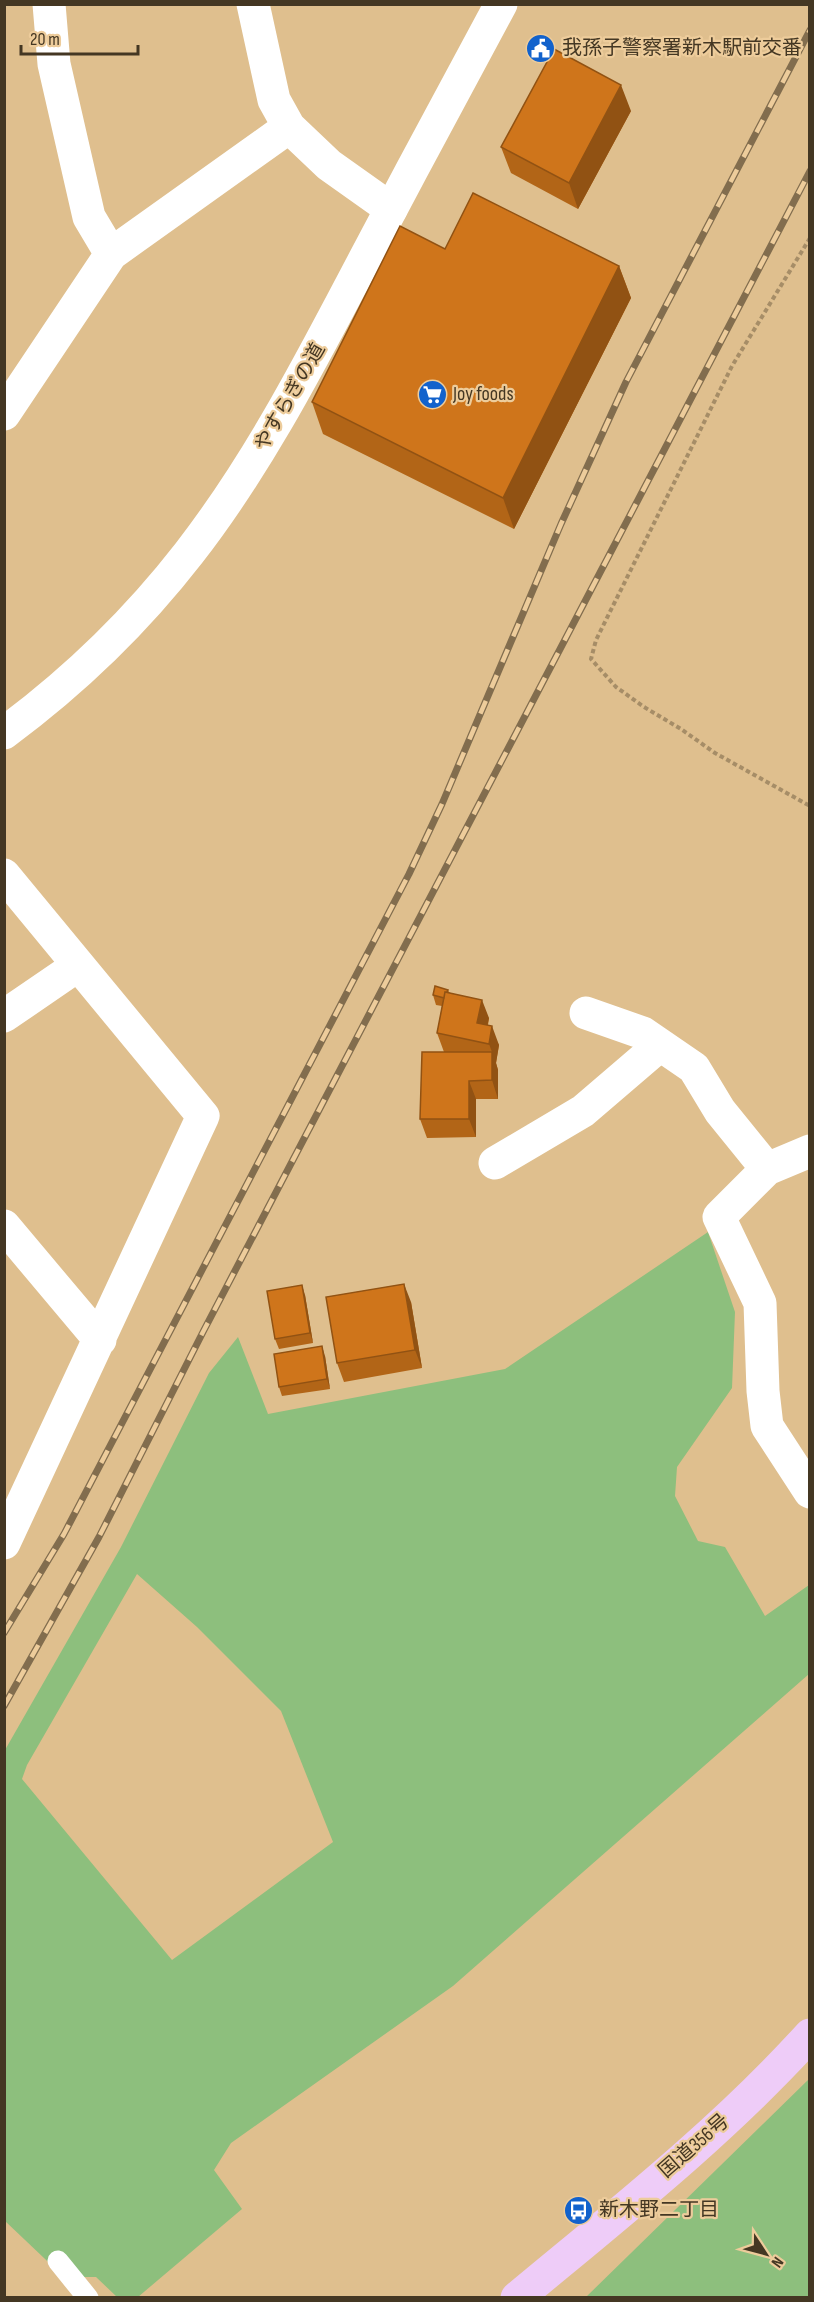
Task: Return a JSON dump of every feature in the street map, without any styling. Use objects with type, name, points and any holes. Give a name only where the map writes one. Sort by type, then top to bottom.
[{"type":"highway","name":"国道356号","points":[[517,2298],[694,2148],[768,2081],[810,2035]]},
{"type":"street","points":[[49,4],[54,64],[89,217],[111,254]]},
{"type":"street","points":[[253,4],[274,100],[289,127],[329,165],[391,208]]},
{"type":"street","name":"やすらぎの道","points":[[4,733],[33,712],[127,626],[189,553],[255,458],[300,381],[501,4]]},
{"type":"street","points":[[4,414],[111,254],[289,127]]},
{"type":"street","points":[[4,875],[203,1116],[4,1543]]},
{"type":"street","points":[[4,1016],[78,966]]},
{"type":"street","points":[[586,1013],[643,1033],[694,1068],[720,1111],[767,1168]]},
{"type":"street","points":[[495,1163],[583,1111],[660,1045]]},
{"type":"street","points":[[810,1151],[767,1168],[719,1217],[760,1303],[763,1391],[767,1426],[810,1492]]},
{"type":"street","points":[[4,1226],[100,1340]]},
{"type":"lane","points":[[58,2261],[88,2298]]},
{"type":"path","points":[[810,238],[732,366],[596,640],[591,659],[616,687],[644,707],[715,753],[810,806]]},
{"type":"green space","points":[[708,1232],[735,1312],[732,1388],[677,1467],[675,1496],[698,1541],[725,1547],[765,1616],[809,1585],[809,1674],[453,1986],[231,2143],[214,2170],[242,2209],[138,2297],[117,2297],[96,2277],[64,2277],[5,2221],[5,1750],[121,1547],[209,1373],[238,1337],[268,1414],[505,1369]],"holes":[[[137,1574],[197,1627],[281,1711],[333,1842],[172,1960],[22,1779],[27,1765]]]},
{"type":"green space","points":[[809,2079],[809,2297],[586,2297]]},
{"type":"building","points":[[554,49],[621,85],[569,183],[501,147]]},
{"type":"building","points":[[473,193],[619,266],[503,498],[312,402],[400,226],[445,249]]},
{"type":"building","points":[[435,986],[448,990],[444,998],[433,995]]},
{"type":"building","points":[[445,992],[482,1000],[477,1023],[492,1026],[489,1044],[437,1033]]},
{"type":"building","points":[[422,1052],[492,1052],[492,1080],[469,1081],[469,1119],[420,1119]]},
{"type":"building","points":[[404,1284],[415,1350],[337,1363],[326,1297]]},
{"type":"building","points":[[302,1285],[310,1333],[275,1339],[267,1291]]},
{"type":"building","points":[[322,1346],[327,1379],[279,1387],[274,1354]]},
{"type":"railway","points":[[4,1633],[64,1534],[409,874],[442,804],[561,524],[626,382],[810,30]]},
{"type":"railway","points":[[4,1706],[99,1537],[204,1330],[810,171]]},
{"type":"place","name":"我孫子警察署新木駅前交番","points":[[541,48]]},
{"type":"place","name":"Joy foods","points":[[432,394]]},
{"type":"place","name":"新木野二丁目","points":[[578,2210]]}]
